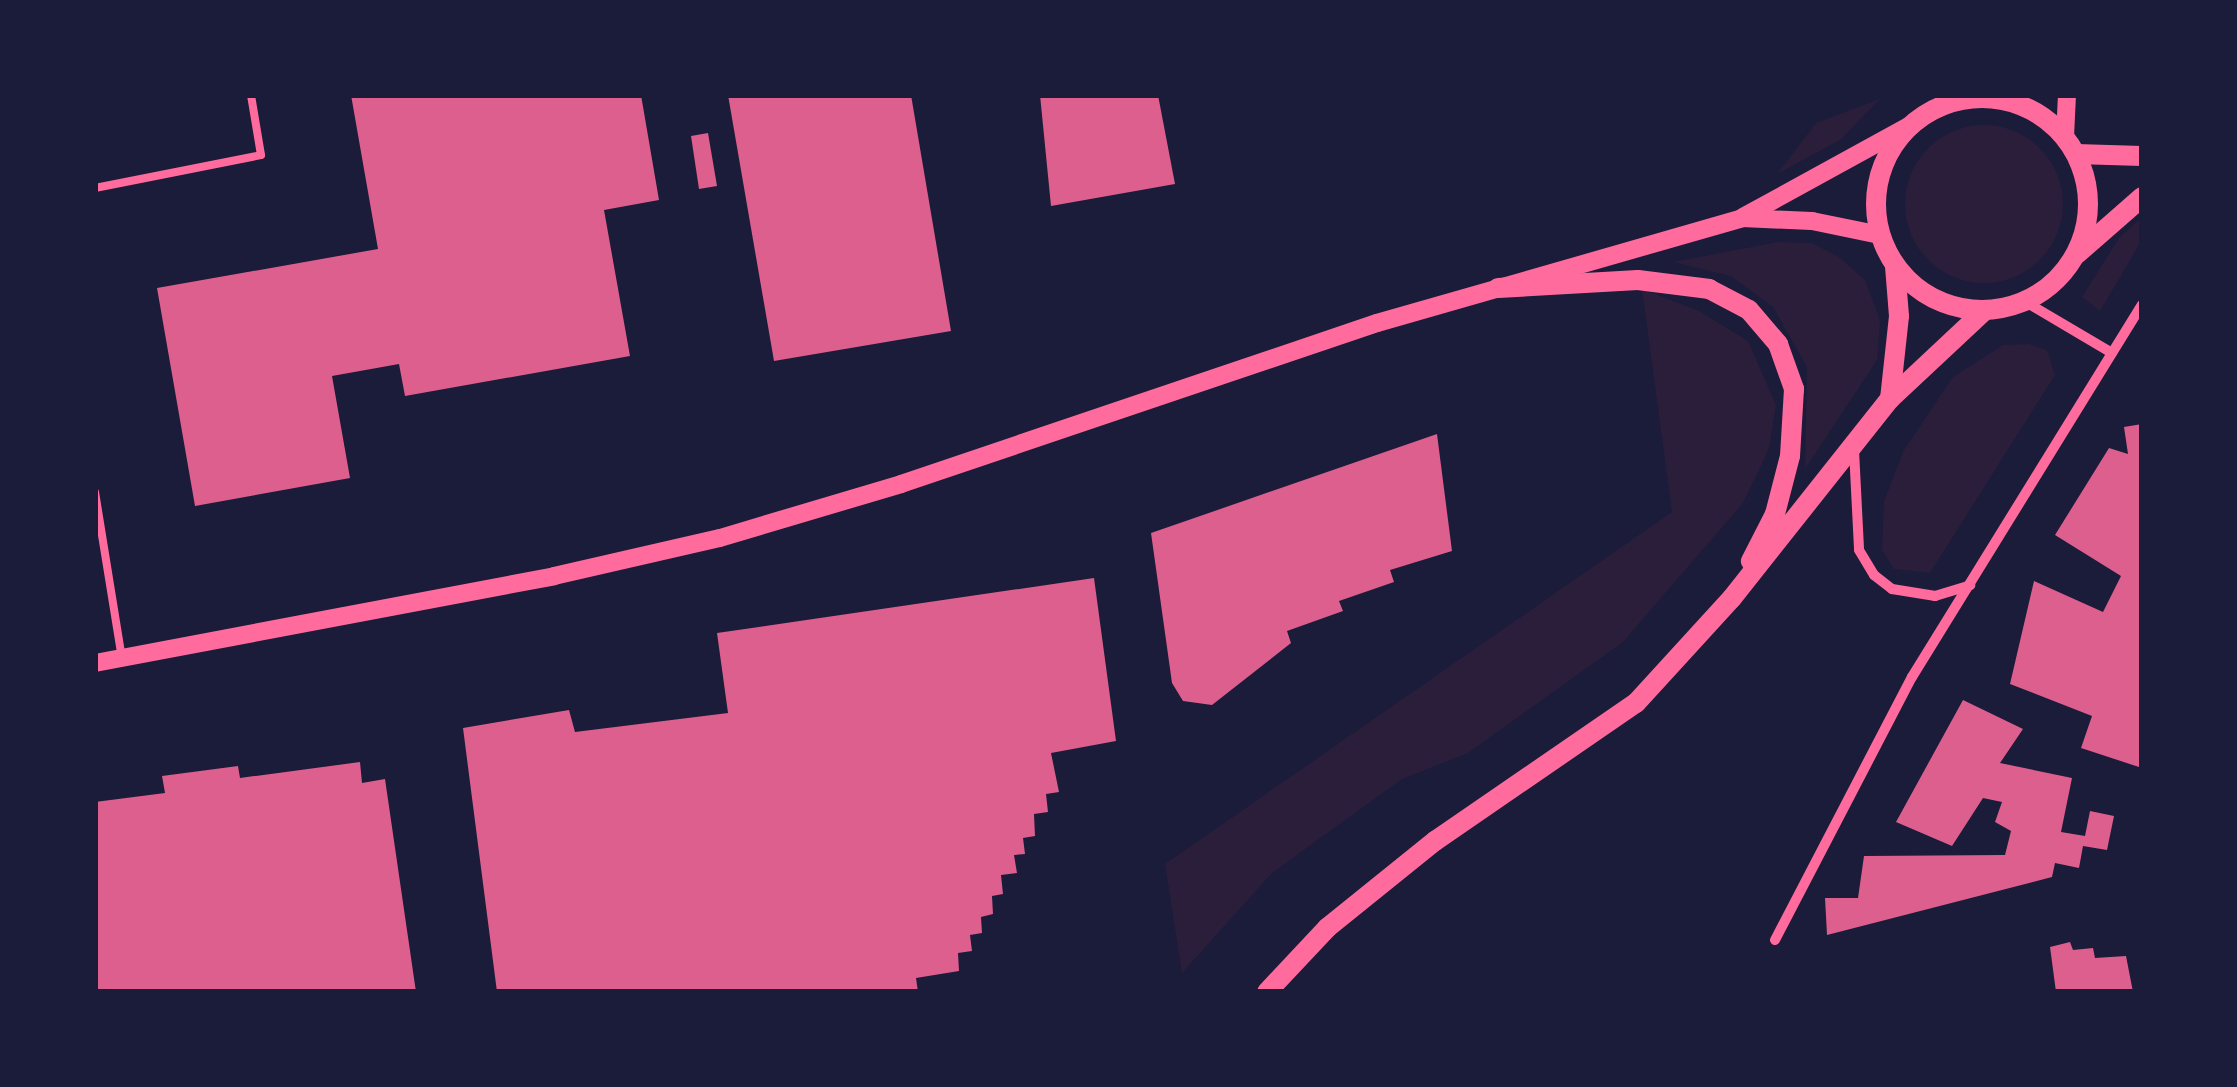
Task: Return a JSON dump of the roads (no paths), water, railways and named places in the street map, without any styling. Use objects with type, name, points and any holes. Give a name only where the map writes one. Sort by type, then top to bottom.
[{"type":"main road","points":[[2075,256],[2087,222],[2087,187],[2070,145],[2022,105],[1972,97],[1912,124],[1879,175],[1880,235],[1895,266],[1920,290],[1951,306],[1985,310],[2024,302],[2053,283],[2075,256],[2142,197]]},
{"type":"main road","points":[[2070,145],[2142,156]]},
{"type":"main road","points":[[1890,398],[1899,316],[1895,266]]},
{"type":"main road","points":[[1498,288],[1638,280],[1708,289],[1748,310],[1778,344],[1794,389],[1790,456],[1775,514],[1732,598]]},
{"type":"main road","points":[[1267,992],[1327,928],[1435,842],[1636,704],[1732,598],[1854,450],[1890,398],[1985,310]]},
{"type":"street","points":[[2067,95],[2070,145]]},
{"type":"street","points":[[95,663],[720,538],[1498,288],[1742,218],[1912,124]]},
{"type":"street","points":[[1742,218],[1812,221],[1880,235]]},
{"type":"street","points":[[2024,302],[2112,353]]},
{"type":"street","points":[[1775,940],[1912,677],[2142,305]]},
{"type":"street","points":[[1854,450],[1859,550],[1874,575],[1892,589],[1935,596],[1971,584]]},
{"type":"lane","points":[[95,188],[260,155],[250,95]]},
{"type":"lane","points":[[95,492],[122,658]]}]
